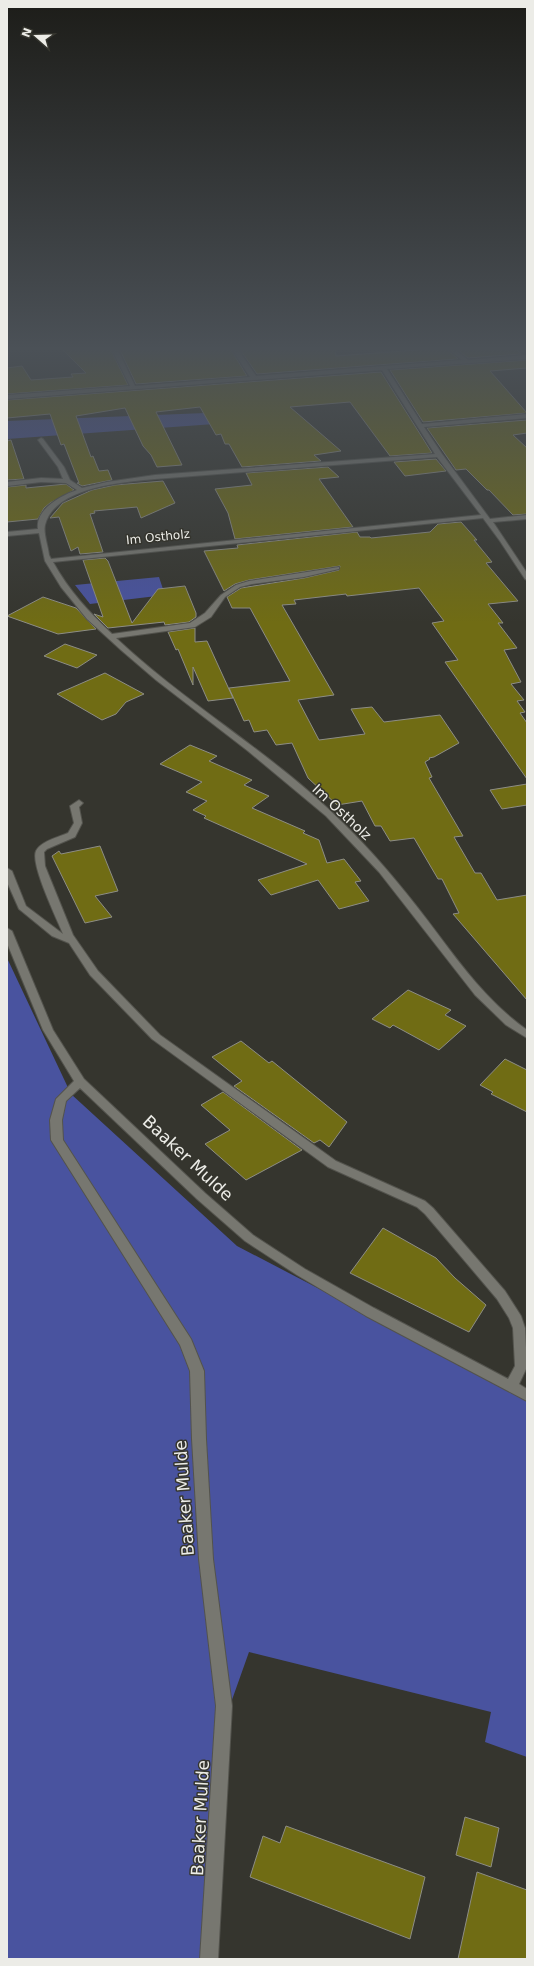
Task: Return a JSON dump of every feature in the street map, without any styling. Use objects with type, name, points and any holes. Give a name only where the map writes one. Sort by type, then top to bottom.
[{"type":"street","points":[[41,440],[61,467],[67,481]]},
{"type":"street","points":[[429,440],[439,456],[488,518],[516,557],[527,578]]},
{"type":"street","points":[[7,534],[41,531],[43,519],[50,509],[62,499],[81,490],[112,482],[439,456]]},
{"type":"street","points":[[7,484],[41,480],[67,481],[81,490]]},
{"type":"street","name":"Im Ostholz","points":[[48,561],[488,518],[527,517]]},
{"type":"street","name":"Im Ostholz","points":[[41,531],[48,561],[57,580],[68,594],[110,637],[249,748],[328,814],[363,848],[412,907],[473,987],[508,1022],[527,1035]]},
{"type":"street","points":[[110,637],[192,625],[208,615],[223,596],[238,586],[251,582],[304,575],[337,568]]},
{"type":"street","points":[[79,803],[74,806],[78,823],[72,835],[46,845],[40,852],[40,866],[68,935],[74,942],[82,958],[94,973],[156,1037],[332,1164],[421,1204],[429,1211],[501,1295],[515,1316],[519,1328],[521,1366],[511,1387]]},
{"type":"street","points":[[7,871],[22,907],[55,934],[74,942]]},
{"type":"street","name":"Baaker Mulde","points":[[7,931],[48,1030],[80,1082],[201,1196],[249,1238],[301,1272],[370,1312],[527,1395]]},
{"type":"street","name":"Baaker Mulde","points":[[80,1082],[61,1099],[56,1120],[57,1140],[186,1343],[197,1371],[199,1439],[206,1559],[224,1706],[208,1959]]},
{"type":"shaded area","points":[[159,577],[165,595],[90,604],[75,585]]},
{"type":"shaded area","points":[[7,958],[71,1094],[237,1246],[527,1397],[527,1757],[485,1742],[491,1712],[249,1652],[217,1742],[200,1959],[7,1959]]},
{"type":"building","points":[[11,440],[24,479],[7,480],[7,441]]},
{"type":"building","points":[[59,440],[85,440],[91,457],[93,456],[99,471],[108,470],[112,480],[82,486],[77,483],[79,483],[64,444],[61,445]]},
{"type":"building","points":[[140,440],[170,440],[182,465],[157,467],[151,455],[143,446]]},
{"type":"building","points":[[223,440],[328,440],[341,451],[314,455],[321,461],[242,467],[229,444],[225,444]]},
{"type":"building","points":[[378,440],[424,440],[432,453],[390,456]]},
{"type":"building","points":[[435,440],[518,440],[527,448],[527,514],[513,515],[466,469],[456,470]]},
{"type":"building","points":[[436,459],[446,471],[405,476],[394,462]]},
{"type":"building","points":[[328,467],[339,477],[319,479],[353,527],[235,539],[228,513],[215,489],[252,485],[246,473]]},
{"type":"building","points":[[163,481],[175,503],[141,518],[137,507],[94,511],[95,513],[90,514],[103,552],[80,554],[78,547],[71,551],[59,517],[50,518],[63,503],[92,490],[115,485]]},
{"type":"building","points":[[66,484],[74,490],[50,503],[44,508],[38,519],[7,522],[7,487],[26,485],[26,488]]},
{"type":"building","points":[[461,522],[477,540],[474,540],[492,562],[486,563],[518,601],[488,604],[503,623],[498,623],[517,648],[504,650],[521,682],[511,684],[524,700],[517,701],[525,712],[520,713],[527,723],[527,779],[445,662],[458,660],[432,623],[444,621],[419,588],[294,600],[296,604],[282,605],[334,695],[298,700],[319,740],[365,734],[351,709],[372,707],[384,722],[440,715],[459,743],[434,757],[429,758],[430,759],[425,762],[432,777],[429,778],[463,836],[454,837],[475,873],[481,873],[497,900],[527,895],[527,1000],[453,914],[459,913],[442,879],[438,879],[414,838],[390,841],[381,826],[375,826],[362,801],[337,805],[308,778],[292,743],[276,745],[267,730],[254,732],[249,720],[244,721],[229,688],[290,681],[250,608],[232,608],[227,597],[241,588],[304,578],[339,570],[340,566],[249,580],[235,584],[224,591],[204,551],[238,548],[237,545],[357,532],[360,537],[371,538],[430,532],[438,524]]},
{"type":"building","points":[[105,558],[108,561],[132,623],[158,589],[185,586],[196,613],[196,617],[189,622],[165,625],[164,622],[108,628],[94,614],[103,617],[83,560]]},
{"type":"building","points":[[43,597],[76,608],[96,629],[58,634],[7,616]]},
{"type":"building","points":[[195,628],[195,642],[207,641],[233,698],[208,701],[193,667],[193,685],[178,649],[176,650],[168,632]]},
{"type":"building","points":[[65,644],[97,655],[77,668],[44,656]]},
{"type":"building","points":[[105,673],[144,694],[126,702],[116,714],[102,720],[57,694]]},
{"type":"building","points":[[190,745],[217,756],[209,761],[252,780],[244,785],[269,796],[252,808],[305,831],[303,833],[319,840],[327,863],[344,859],[361,881],[355,882],[369,901],[339,909],[318,880],[271,895],[258,880],[307,864],[204,818],[206,816],[193,810],[207,801],[186,792],[202,782],[160,764]]},
{"type":"building","points":[[527,784],[527,805],[502,809],[490,790]]},
{"type":"building","points":[[100,846],[118,891],[95,896],[112,917],[85,923],[52,856],[59,851],[61,854]]},
{"type":"building","points":[[408,990],[451,1010],[445,1015],[466,1026],[439,1050],[393,1025],[390,1028],[372,1019]]},
{"type":"building","points":[[241,1041],[269,1063],[272,1061],[347,1122],[329,1147],[320,1140],[314,1143],[234,1086],[242,1081],[212,1057]]},
{"type":"building","points":[[505,1059],[527,1070],[527,1112],[491,1094],[493,1092],[480,1085]]},
{"type":"building","points":[[223,1092],[302,1150],[246,1180],[205,1144],[230,1130],[201,1105]]},
{"type":"building","points":[[383,1228],[436,1258],[455,1278],[486,1305],[469,1332],[350,1273]]},
{"type":"building","points":[[465,1817],[499,1828],[491,1867],[456,1855]]},
{"type":"building","points":[[286,1826],[425,1877],[410,1939],[250,1877],[263,1836],[280,1843]]},
{"type":"building","points":[[477,1872],[527,1890],[527,1959],[458,1959]]}]
